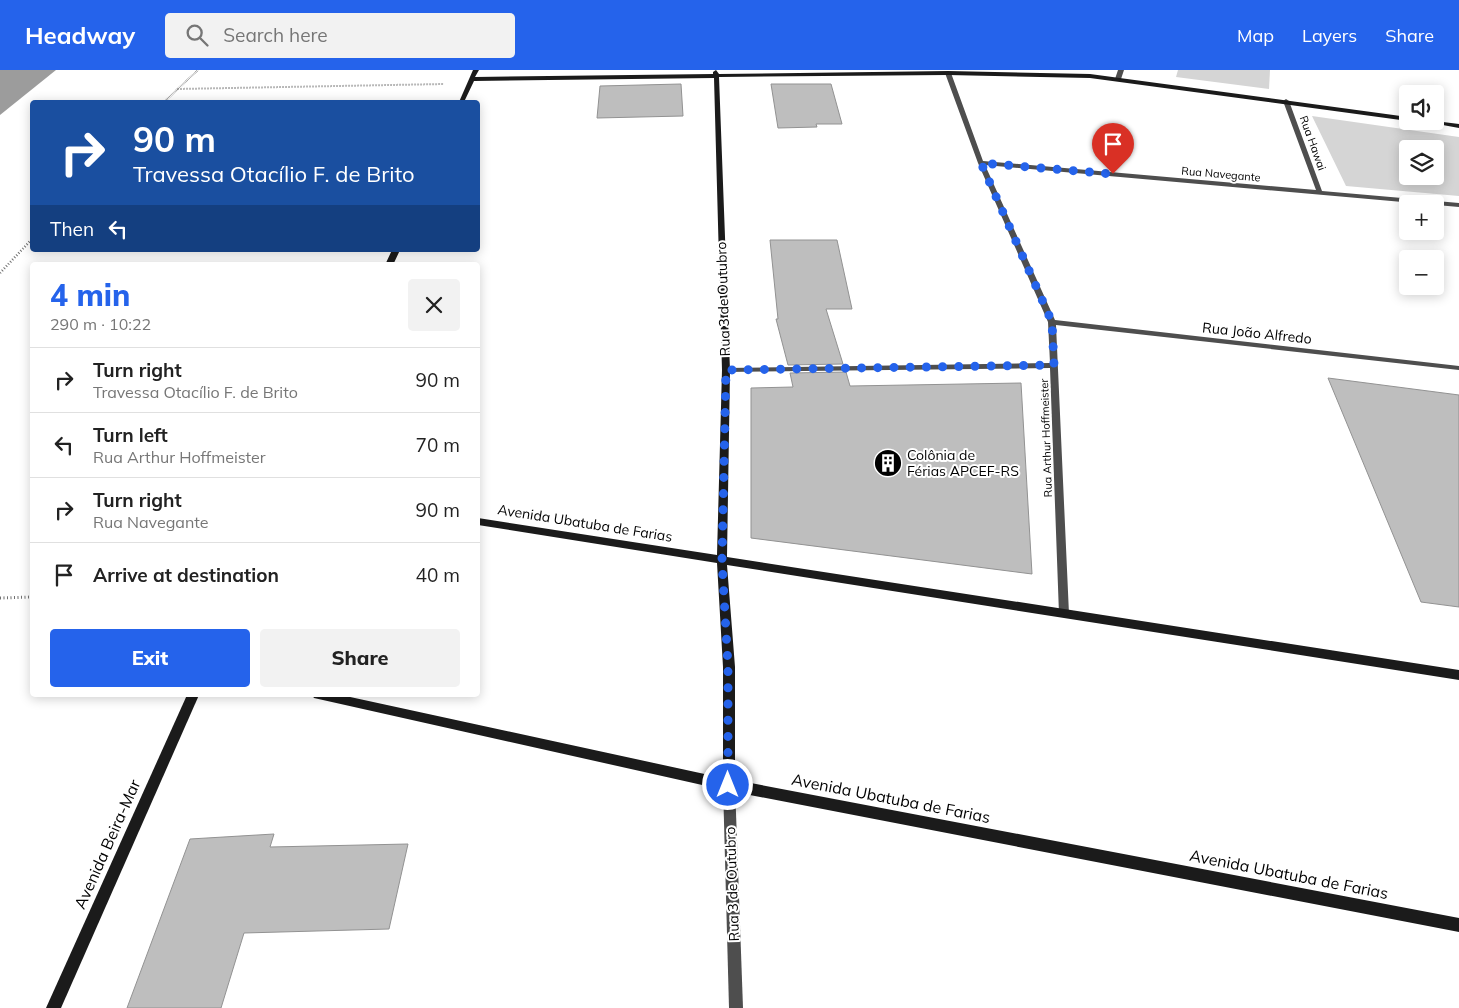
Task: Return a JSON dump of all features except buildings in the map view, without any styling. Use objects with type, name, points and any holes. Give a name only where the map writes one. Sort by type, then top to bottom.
[{"type":"street","points":[[462,100],[476,70]]},
{"type":"street","points":[[1118,79],[1121,70]]},
{"type":"street","points":[[470,82],[716,73],[1021,73],[1118,79],[1399,118]]},
{"type":"street","name":"Rua 3 de Outubro","points":[[716,73],[726,370],[722,561],[728,666],[728,785],[736,1008]]},
{"type":"street","name":"Rua Arthur Hoffmeister","points":[[948,73],[981,163],[1052,322],[1064,614]]},
{"type":"street","name":"Rua Hawai","points":[[1286,101],[1320,192]]},
{"type":"street","points":[[1444,124],[1459,126]]},
{"type":"street","name":"Rua Navegante","points":[[981,163],[1459,205]]},
{"type":"street","name":"Rua João Alfredo","points":[[1052,322],[1459,368]]},
{"type":"street","points":[[726,370],[1054,365]]},
{"type":"street","name":"Avenida Ubatuba de Farias","points":[[480,522],[1459,675]]},
{"type":"street","name":"Avenida Beira-Mar","points":[[52,1008],[192,697]]},
{"type":"street","name":"Avenida Ubatuba de Farias","points":[[327,697],[728,785],[1459,925]]},
{"type":"path","points":[[166,100],[198,70]]},
{"type":"path","points":[[177,89],[470,82]]},
{"type":"path","points":[[0,272],[30,241]]},
{"type":"path","points":[[0,598],[30,597]]},
{"type":"shaded area","points":[[0,70],[56,70],[0,115]]},
{"type":"shaded area","points":[[1178,70],[1270,70],[1269,89],[1176,77]]},
{"type":"shaded area","points":[[1312,116],[1399,128],[1399,130],[1459,137],[1459,196],[1346,186]]},
{"type":"place","name":"Colônia de Férias APCEF-RS","points":[[888,463]]},
{"type":"route","points":[[728,785],[728,666],[722,561],[726,370],[1054,365],[1052,322],[981,163],[1113,174]]}]
